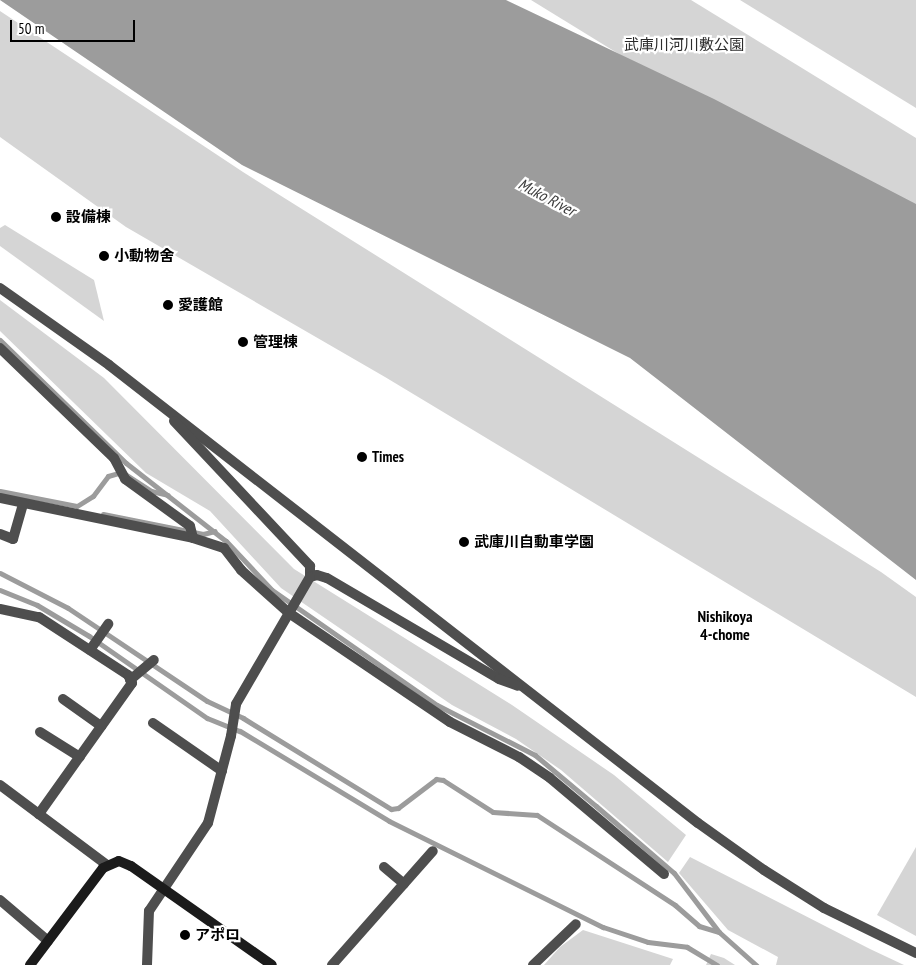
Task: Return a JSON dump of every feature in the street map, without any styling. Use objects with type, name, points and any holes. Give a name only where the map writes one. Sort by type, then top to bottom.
[{"type":"street","points":[[0,288],[166,410],[527,690],[764,870],[824,908],[916,953]]},
{"type":"street","points":[[0,348],[100,445],[122,472],[192,533]]},
{"type":"street","points":[[147,965],[148,911],[208,823],[231,736],[236,704],[310,577],[310,566],[178,427],[166,410]]},
{"type":"street","points":[[0,498],[192,533],[224,548],[241,570],[289,612],[450,722],[519,757],[550,778],[664,874]]},
{"type":"street","points":[[0,534],[13,539],[24,503]]},
{"type":"street","points":[[310,577],[317,574],[327,578],[499,679],[527,690]]},
{"type":"street","points":[[0,609],[39,616],[91,648],[132,683],[39,814]]},
{"type":"street","points":[[91,648],[108,624]]},
{"type":"street","points":[[130,680],[154,660]]},
{"type":"street","points":[[63,700],[101,726]]},
{"type":"street","points":[[153,723],[222,771]]},
{"type":"street","points":[[40,732],[80,757]]},
{"type":"street","points":[[0,785],[108,865],[124,863],[272,965]]},
{"type":"street","points":[[332,965],[433,851]]},
{"type":"street","points":[[30,965],[108,865]]},
{"type":"street","points":[[384,867],[404,884]]},
{"type":"street","points":[[0,900],[48,941]]},
{"type":"street","points":[[533,965],[576,924]]},
{"type":"green space","name":"武庫川河川敷公園","points":[[531,0],[691,0],[916,138],[916,230],[858,201]]},
{"type":"green space","points":[[740,0],[916,0],[916,108]]},
{"type":"green space","points":[[0,11],[243,172],[881,572],[916,597],[916,697],[385,377],[126,227],[0,137]]},
{"type":"green space","points":[[5,225],[94,280],[104,321],[0,246],[0,228]]},
{"type":"green space","points":[[0,300],[104,378],[294,569],[512,705],[614,775],[686,835],[668,862],[561,770],[516,739],[452,705],[281,588],[210,511],[146,473],[0,331]]},
{"type":"green space","points":[[916,847],[916,936],[877,915]]},
{"type":"green space","points":[[690,857],[904,965],[776,965],[778,957],[728,930],[679,873]]},
{"type":"green space","points":[[583,930],[673,959],[670,965],[544,965],[560,947]]},
{"type":"green space","points":[[711,954],[724,958],[735,965],[706,965]]},
{"type":"water","name":"Muko River","points":[[0,0],[506,0],[714,99],[916,204],[916,580],[630,358],[242,165]]},
{"type":"waterway","points":[[0,340],[126,463],[226,541],[272,590],[437,705],[535,755],[674,873],[719,932],[756,965]]},
{"type":"waterway","points":[[0,491],[77,506],[93,496],[108,476],[122,472],[151,491],[168,495]]},
{"type":"waterway","points":[[103,514],[203,534],[215,531]]},
{"type":"waterway","points":[[0,573],[68,608],[207,701],[243,718],[391,809],[398,808],[436,779],[443,780],[493,812],[537,815],[675,905],[699,926],[719,932]]},
{"type":"waterway","points":[[0,590],[37,605],[89,636],[207,718],[240,731],[389,821],[603,927],[648,942],[687,947],[717,965]]},
{"type":"place","name":"設備棟","points":[[56,217]]},
{"type":"place","name":"小動物舍","points":[[104,256]]},
{"type":"place","name":"愛護館","points":[[168,305]]},
{"type":"place","name":"管理棟","points":[[243,342]]},
{"type":"place","name":"Times","points":[[362,457]]},
{"type":"place","name":"武庫川自動車学園","points":[[464,542]]},
{"type":"place","name":"アポロ","points":[[185,935]]},
{"type":"district","name":"Nishikoya 4-chome","points":[[725,625]]}]
